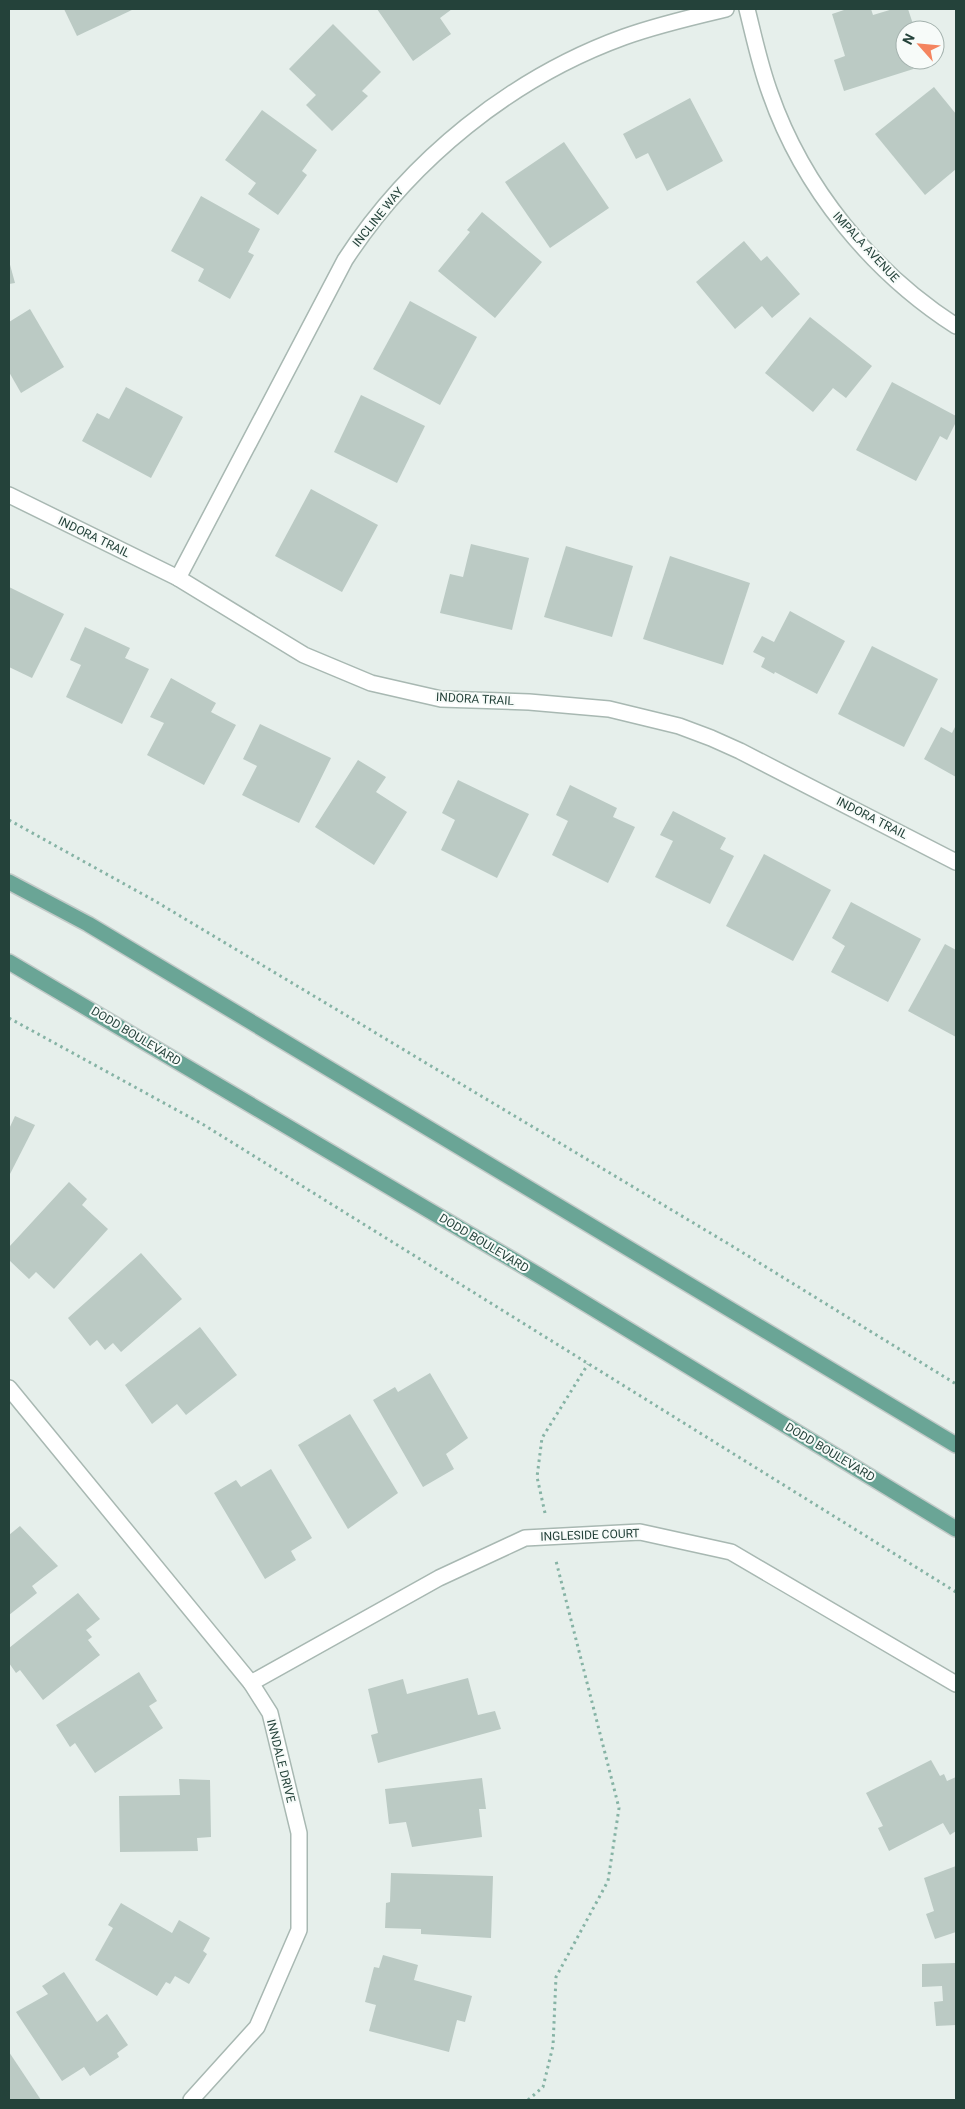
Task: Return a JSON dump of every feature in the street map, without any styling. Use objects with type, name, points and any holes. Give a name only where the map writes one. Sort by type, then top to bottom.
[{"type":"main road","points":[[9,882],[88,924],[956,1445]]},
{"type":"main road","name":"DODD BOULEVARD","points":[[9,962],[540,1276],[956,1529]]},
{"type":"street","name":"INCLINE WAY","points":[[178,578],[344,260],[361,235],[403,186],[468,125],[508,96],[552,70],[623,37],[726,9]]},
{"type":"street","name":"IMPALA AVENUE","points":[[747,9],[770,94],[790,142],[818,190],[853,235],[889,273],[927,306],[956,326]]},
{"type":"street","name":"INDORA TRAIL","points":[[9,495],[178,578],[304,655],[371,683],[441,699],[529,702],[609,709],[648,717],[711,738],[956,862]]},
{"type":"street","name":"INNDALE DRIVE","points":[[9,1388],[251,1683],[270,1713],[299,1833],[299,1930],[257,2027],[191,2100]]},
{"type":"street","name":"INGLESIDE COURT","points":[[251,1683],[440,1578],[525,1538],[640,1532],[731,1552],[956,1684]]},
{"type":"path","points":[[9,820],[163,906],[732,1246],[956,1384]]},
{"type":"path","points":[[9,1018],[204,1124],[956,1592]]},
{"type":"path","points":[[528,2100],[543,2087],[553,2046],[556,1977],[608,1880],[619,1808],[550,1536],[537,1477],[542,1438],[588,1364]]},
{"type":"building","points":[[64,9],[134,9],[77,36]]},
{"type":"building","points":[[377,9],[452,9],[440,18],[451,34],[413,61]]},
{"type":"building","points":[[847,9],[871,9],[873,15],[893,9],[908,9],[912,20],[895,20],[895,70],[910,70],[844,91],[834,60],[845,56],[832,14]]},
{"type":"building","points":[[333,24],[381,72],[362,91],[368,96],[332,131],[306,105],[316,95],[289,69]]},
{"type":"building","points":[[934,87],[956,114],[956,169],[925,195],[875,134]]},
{"type":"building","points":[[690,98],[723,161],[667,191],[648,153],[636,159],[623,134]]},
{"type":"building","points":[[262,110],[317,150],[302,171],[307,175],[278,215],[248,194],[256,183],[225,160]]},
{"type":"building","points":[[564,142],[609,208],[550,248],[505,182]]},
{"type":"building","points":[[201,196],[260,229],[248,252],[254,255],[230,299],[198,281],[204,269],[171,251]]},
{"type":"building","points":[[482,212],[542,262],[495,318],[438,271],[470,232],[467,230]]},
{"type":"building","points":[[744,241],[761,261],[767,256],[800,294],[772,318],[762,306],[735,329],[696,282]]},
{"type":"building","points":[[9,261],[15,283],[9,284]]},
{"type":"building","points":[[410,301],[477,337],[440,405],[373,369]]},
{"type":"building","points":[[30,309],[64,367],[21,393],[9,372],[9,322]]},
{"type":"building","points":[[810,317],[872,366],[846,398],[833,388],[813,412],[765,373]]},
{"type":"building","points":[[892,382],[956,416],[956,422],[947,440],[940,436],[916,481],[856,450]]},
{"type":"building","points":[[126,387],[183,417],[151,478],[82,441],[97,413],[109,419]]},
{"type":"building","points":[[361,395],[425,426],[397,483],[334,452]]},
{"type":"building","points":[[311,489],[378,525],[342,592],[275,556]]},
{"type":"building","points":[[471,544],[529,558],[512,630],[440,613],[450,574],[463,577]]},
{"type":"building","points":[[566,546],[633,566],[612,637],[544,617]]},
{"type":"building","points":[[670,556],[750,583],[723,665],[643,639]]},
{"type":"building","points":[[9,587],[64,614],[32,678],[9,667]]},
{"type":"building","points":[[790,611],[845,641],[817,694],[775,672],[774,674],[761,667],[765,658],[753,652],[762,636],[774,642]]},
{"type":"building","points":[[85,627],[130,648],[125,658],[149,669],[122,724],[66,697],[81,665],[70,660]]},
{"type":"building","points":[[872,646],[938,679],[904,747],[838,714]]},
{"type":"building","points":[[171,678],[216,703],[211,712],[236,725],[204,785],[147,755],[164,723],[150,717]]},
{"type":"building","points":[[260,724],[331,758],[299,823],[242,795],[257,766],[243,759]]},
{"type":"building","points":[[956,725],[956,777],[924,759],[941,727],[952,733]]},
{"type":"building","points":[[358,760],[386,777],[376,792],[407,812],[374,865],[315,827]]},
{"type":"building","points":[[458,780],[529,814],[497,878],[441,850],[455,820],[442,813]]},
{"type":"building","points":[[570,785],[617,808],[613,817],[635,827],[608,883],[552,855],[568,821],[556,815]]},
{"type":"building","points":[[673,811],[726,838],[720,849],[734,856],[710,904],[655,877],[673,841],[660,835]]},
{"type":"building","points":[[764,854],[831,890],[793,961],[726,926]]},
{"type":"building","points":[[851,902],[921,939],[888,1002],[831,972],[845,946],[832,938]]},
{"type":"building","points":[[945,944],[956,950],[956,1037],[908,1011]]},
{"type":"building","points":[[15,1116],[35,1125],[9,1176],[9,1129]]},
{"type":"building","points":[[69,1182],[87,1199],[82,1205],[108,1229],[54,1289],[36,1272],[29,1279],[9,1260],[9,1247]]},
{"type":"building","points":[[141,1253],[182,1299],[121,1352],[113,1343],[105,1350],[97,1340],[90,1346],[68,1318]]},
{"type":"building","points":[[200,1327],[237,1375],[186,1415],[177,1404],[152,1424],[125,1385]]},
{"type":"building","points":[[430,1373],[468,1438],[446,1454],[454,1469],[423,1487],[373,1400],[395,1387],[398,1392]]},
{"type":"building","points":[[350,1414],[398,1493],[348,1529],[298,1445]]},
{"type":"building","points":[[271,1469],[312,1538],[291,1551],[296,1560],[265,1579],[214,1493],[236,1480],[241,1487]]},
{"type":"building","points":[[20,1526],[58,1566],[32,1586],[37,1593],[9,1615],[9,1535]]},
{"type":"building","points":[[78,1593],[100,1619],[86,1630],[92,1637],[88,1640],[100,1655],[43,1700],[20,1670],[16,1673],[9,1663],[9,1648]]},
{"type":"building","points":[[139,1672],[157,1701],[149,1706],[163,1728],[95,1773],[75,1743],[70,1747],[56,1725]]},
{"type":"building","points":[[468,1678],[478,1715],[495,1711],[501,1729],[378,1763],[371,1735],[378,1733],[368,1689],[403,1679],[407,1694]]},
{"type":"building","points":[[931,1760],[940,1776],[944,1774],[947,1781],[956,1777],[956,1831],[950,1835],[943,1823],[889,1851],[878,1828],[883,1826],[866,1793]]},
{"type":"building","points":[[482,1778],[486,1809],[479,1809],[482,1837],[412,1847],[406,1822],[389,1824],[385,1789]]},
{"type":"building","points":[[179,1779],[210,1780],[211,1837],[197,1838],[198,1851],[120,1852],[119,1796],[180,1795]]},
{"type":"building","points":[[956,1866],[956,1932],[935,1939],[926,1914],[934,1911],[924,1878]]},
{"type":"building","points":[[391,1873],[493,1876],[491,1938],[421,1934],[421,1929],[385,1928],[386,1903],[390,1902]]},
{"type":"building","points":[[121,1903],[172,1933],[179,1920],[210,1938],[203,1951],[207,1954],[189,1984],[175,1976],[170,1984],[166,1982],[157,1996],[95,1960],[113,1928],[108,1925]]},
{"type":"building","points":[[383,1955],[418,1965],[414,1980],[472,1996],[465,2022],[457,2020],[449,2052],[369,2031],[376,2005],[365,2002],[374,1967],[379,1968]]},
{"type":"building","points":[[956,1963],[956,2025],[936,2026],[934,2002],[943,2001],[942,1986],[922,1987],[922,1964]]},
{"type":"building","points":[[64,1972],[97,2022],[107,2014],[128,2045],[117,2053],[119,2057],[90,2076],[84,2067],[62,2081],[16,2012],[48,1994],[42,1986]]},
{"type":"building","points":[[9,2052],[41,2100],[9,2100]]}]
